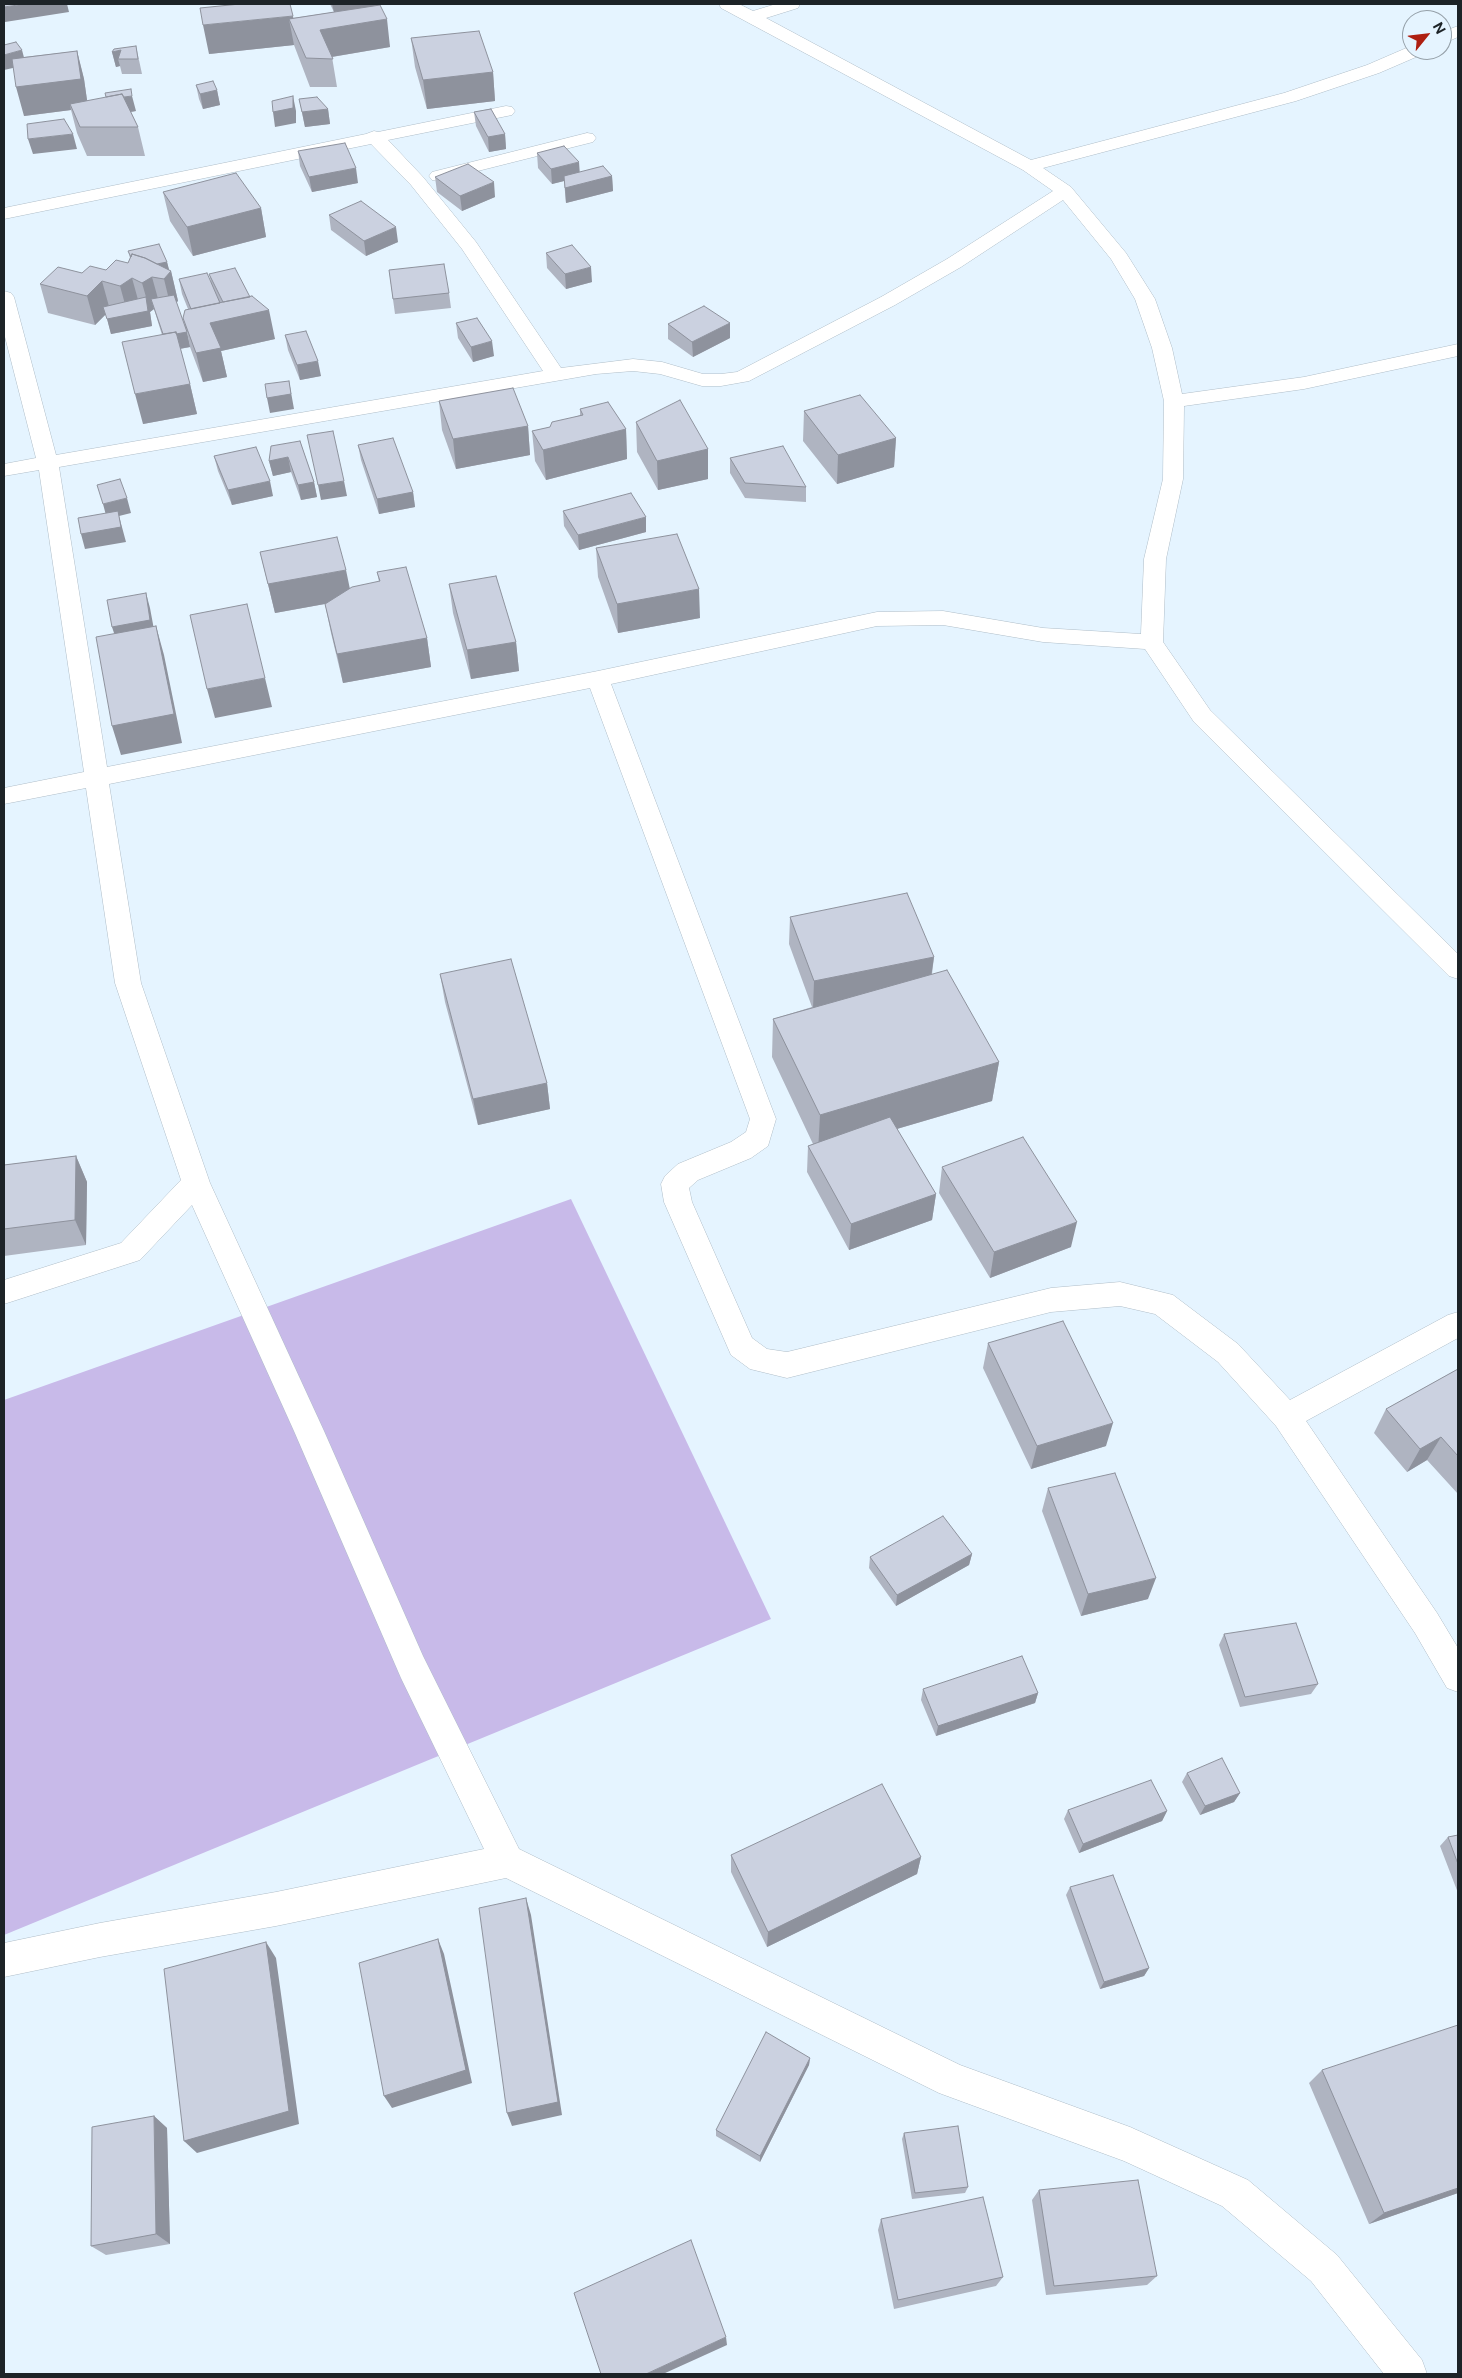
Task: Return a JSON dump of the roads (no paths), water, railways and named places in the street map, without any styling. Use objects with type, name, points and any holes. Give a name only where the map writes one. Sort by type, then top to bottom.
[{"type":"street","points":[[727,4],[1029,166],[1065,191],[1119,257],[1144,299],[1162,348],[1174,401],[1173,479],[1155,559],[1152,642],[1202,716],[1458,969]]},
{"type":"street","points":[[753,17],[792,4]]},
{"type":"street","points":[[1029,166],[1290,97],[1372,69],[1402,56]]},
{"type":"street","points":[[4,213],[374,136],[506,111]]},
{"type":"street","points":[[374,136],[417,181],[469,246],[556,375]]},
{"type":"street","points":[[417,181],[587,138]]},
{"type":"street","points":[[4,470],[556,375],[633,365],[662,368],[702,380],[742,377],[842,326],[954,263],[1065,191]]},
{"type":"street","points":[[4,297],[48,463],[128,983],[196,1183],[309,1431],[412,1667],[508,1861],[952,2080],[1130,2145],[1235,2193],[1324,2268],[1408,2374]]},
{"type":"street","points":[[1174,401],[1304,383],[1458,350]]},
{"type":"street","points":[[4,796],[598,679],[877,619],[944,618],[1043,635],[1152,642]]},
{"type":"street","points":[[598,679],[763,1119],[758,1138],[741,1150],[688,1172],[675,1184],[678,1202],[742,1346],[760,1360],[787,1365],[1051,1300],[1120,1294],[1163,1304],[1228,1353],[1286,1416],[1426,1623],[1458,1677]]},
{"type":"street","points":[[4,1292],[130,1252],[196,1183]]},
{"type":"street","points":[[1286,1416],[1458,1324]]},
{"type":"street","points":[[4,1960],[100,1940],[276,1909],[508,1861]]}]
